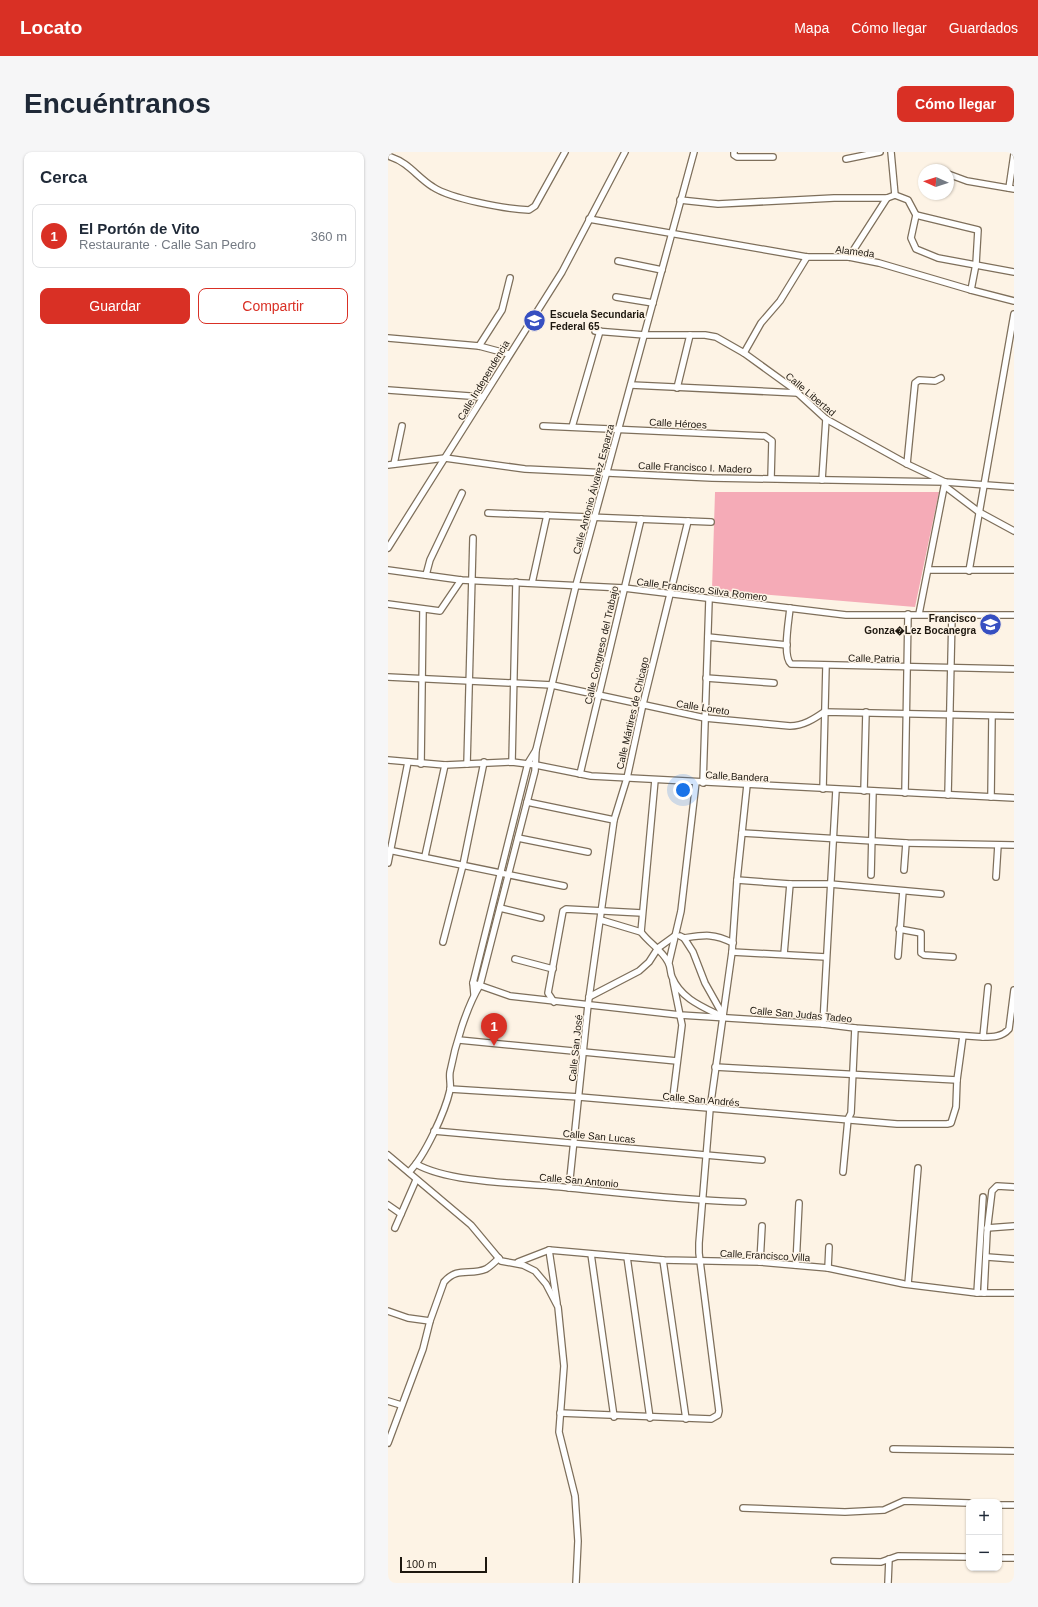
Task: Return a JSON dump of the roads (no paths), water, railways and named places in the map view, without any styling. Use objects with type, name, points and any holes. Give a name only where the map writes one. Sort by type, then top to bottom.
[{"type":"street","points":[[557,164],[559,152]]},
{"type":"street","points":[[390,157],[401,160],[438,191],[491,206],[515,210],[532,209],[565,152]]},
{"type":"street","name":"Calle Independencia","points":[[388,548],[562,272],[625,152]]},
{"type":"street","points":[[671,234],[694,152]]},
{"type":"street","points":[[734,152],[737,157],[773,157]]},
{"type":"street","points":[[846,159],[880,152]]},
{"type":"street","points":[[891,152],[895,195]]},
{"type":"street","points":[[954,176],[982,184],[1012,188],[1014,154]]},
{"type":"street","points":[[680,200],[718,204],[834,198],[886,198],[895,195],[908,200],[916,215],[911,238],[916,249],[938,258],[1014,272]]},
{"type":"street","points":[[849,257],[886,198]]},
{"type":"street","points":[[916,215],[978,230],[976,264],[971,290]]},
{"type":"street","name":"Alameda","points":[[589,219],[807,257],[849,257],[879,263],[1014,301]]},
{"type":"street","name":"Calle Antonio Álvarez Esparza","points":[[409,1172],[416,1164],[434,1131],[450,1089],[450,1072],[458,1040],[474,994],[480,985],[527,802],[536,764],[536,750],[576,585],[645,335],[671,234]]},
{"type":"street","points":[[744,354],[762,324],[780,301],[807,257]]},
{"type":"street","points":[[618,261],[662,270]]},
{"type":"street","points":[[479,346],[502,310],[510,278]]},
{"type":"street","points":[[616,298],[653,303]]},
{"type":"street","points":[[969,570],[985,486],[1014,314]]},
{"type":"street","name":"Calle Libertad","points":[[572,427],[597,331],[645,335],[690,335],[716,337],[744,354],[798,393],[826,420],[945,485],[1014,487]]},
{"type":"street","points":[[677,388],[690,335]]},
{"type":"street","points":[[388,338],[479,346],[509,354]]},
{"type":"street","points":[[907,464],[915,383],[919,380],[933,381],[941,378]]},
{"type":"street","points":[[631,385],[798,393]]},
{"type":"street","points":[[388,390],[483,397]]},
{"type":"street","points":[[822,480],[826,420]]},
{"type":"street","points":[[391,465],[402,426]]},
{"type":"street","name":"Calle Héroes","points":[[543,426],[768,437],[772,444],[771,478]]},
{"type":"street","name":"Calle Francisco I. Madero","points":[[391,465],[446,458],[525,469],[712,478],[771,478],[945,485]]},
{"type":"street","points":[[919,614],[945,485],[980,512],[1014,531]]},
{"type":"street","points":[[426,575],[430,560],[462,493]]},
{"type":"street","points":[[488,512],[711,522]]},
{"type":"street","points":[[532,583],[547,515]]},
{"type":"street","name":"Calle Congreso del Trabajo","points":[[580,774],[641,519]]},
{"type":"street","name":"Calle Mártires de Chicago","points":[[602,911],[614,820],[627,778],[642,704],[688,521]]},
{"type":"street","points":[[467,764],[473,538]]},
{"type":"street","name":"Calle Francisco Silva Romero","points":[[388,570],[461,580],[624,588],[709,600],[846,615],[1014,615]]},
{"type":"street","points":[[928,570],[1014,570]]},
{"type":"street","points":[[388,604],[423,610],[440,611],[461,580]]},
{"type":"street","points":[[512,762],[516,582]]},
{"type":"street","points":[[703,783],[709,600]]},
{"type":"street","name":"Calle Patria","points":[[790,608],[787,644],[788,659],[791,664],[826,666],[1014,669]]},
{"type":"street","points":[[421,764],[423,610]]},
{"type":"street","points":[[905,792],[908,614]]},
{"type":"street","points":[[948,795],[952,615]]},
{"type":"street","points":[[708,638],[787,644]]},
{"type":"street","points":[[823,789],[826,666]]},
{"type":"street","name":"Calle Loreto","points":[[388,677],[552,685],[705,718],[798,726],[824,712],[1014,716]]},
{"type":"street","points":[[706,678],[774,683]]},
{"type":"street","points":[[864,791],[866,712]]},
{"type":"street","points":[[991,797],[992,716]]},
{"type":"street","name":"Calle Antonio Álvarez Esparza","points":[[474,994],[473,983],[528,763],[536,750]]},
{"type":"street","name":"Calle Bandera","points":[[388,760],[445,765],[484,762],[512,762],[536,764],[580,774],[627,778],[1014,798]]},
{"type":"street","points":[[388,863],[389,850],[408,762]]},
{"type":"street","points":[[443,942],[463,865],[484,762]]},
{"type":"street","points":[[425,856],[445,765]]},
{"type":"street","points":[[655,780],[641,932],[646,940],[658,948],[669,962]]},
{"type":"street","points":[[672,1105],[676,1061],[682,1025],[669,962],[676,935],[696,782]]},
{"type":"street","points":[[560,1414],[686,1419],[711,1419],[718,1415],[719,1411],[699,1253],[705,1155],[715,1067],[732,952],[737,880],[747,785]]},
{"type":"street","points":[[823,1024],[836,790]]},
{"type":"street","points":[[871,875],[873,791]]},
{"type":"street","points":[[527,802],[614,820]]},
{"type":"street","points":[[742,833],[906,843],[1014,845]]},
{"type":"street","points":[[518,838],[588,852]]},
{"type":"street","points":[[904,870],[906,843]]},
{"type":"street","points":[[996,877],[998,845]]},
{"type":"street","points":[[389,850],[425,856],[564,886]]},
{"type":"street","points":[[737,880],[790,884],[830,884],[941,894]]},
{"type":"street","points":[[784,954],[790,884]]},
{"type":"street","points":[[898,956],[903,890]]},
{"type":"street","points":[[500,908],[541,918]]},
{"type":"street","points":[[554,1002],[548,993],[563,911],[566,909],[642,915]]},
{"type":"street","name":"Calle San José","points":[[569,1188],[588,1005],[602,911]]},
{"type":"street","points":[[601,920],[641,932]]},
{"type":"street","points":[[899,929],[921,933],[921,953],[924,955],[952,957]]},
{"type":"street","points":[[676,935],[684,938],[708,934],[720,936],[733,943]]},
{"type":"street","points":[[589,997],[639,971],[649,962],[658,948],[676,935]]},
{"type":"street","points":[[684,938],[692,952],[705,983],[723,1016]]},
{"type":"street","points":[[732,952],[826,956]]},
{"type":"street","points":[[515,959],[553,968]]},
{"type":"street","points":[[672,977],[684,996],[691,1001],[723,1016]]},
{"type":"street","name":"Calle San Judas Tadeo","points":[[473,983],[510,996],[539,998],[554,1002],[715,1019],[723,1016],[963,1036],[983,1037],[1006,1034],[1012,1019]]},
{"type":"street","points":[[983,1037],[988,987]]},
{"type":"street","points":[[1012,1019],[1014,990]]},
{"type":"street","points":[[539,998],[548,993]]},
{"type":"street","points":[[843,1172],[848,1119],[851,1113],[855,1028]]},
{"type":"street","points":[[715,1067],[957,1080],[963,1036]]},
{"type":"street","points":[[458,1040],[676,1061]]},
{"type":"street","name":"Calle San Andrés","points":[[450,1089],[579,1097],[897,1124],[950,1123],[956,1107],[957,1080]]},
{"type":"street","name":"Calle San Lucas","points":[[434,1131],[573,1142],[762,1160]]},
{"type":"street","points":[[388,1155],[471,1225],[504,1262],[516,1263],[529,1267],[540,1276],[558,1307]]},
{"type":"street","name":"Calle San Antonio","points":[[416,1164],[427,1170],[445,1175],[703,1201],[743,1202]]},
{"type":"street","points":[[908,1284],[918,1168]]},
{"type":"street","points":[[395,1228],[416,1180]]},
{"type":"street","points":[[984,1293],[987,1257],[987,1228],[992,1191],[997,1186],[1014,1187]]},
{"type":"street","points":[[977,1293],[983,1197]]},
{"type":"street","points":[[796,1265],[799,1203]]},
{"type":"street","points":[[388,1205],[401,1214]]},
{"type":"street","points":[[760,1262],[762,1226]]},
{"type":"street","points":[[987,1228],[1014,1226]]},
{"type":"street","points":[[828,1268],[829,1247]]},
{"type":"street","points":[[549,1250],[558,1307],[564,1366],[559,1424],[560,1440],[575,1496],[577,1510],[578,1558],[576,1583]]},
{"type":"street","name":"Calle Francisco Villa","points":[[516,1263],[549,1250],[663,1260],[760,1262],[828,1268],[908,1284],[977,1293],[1014,1293]]},
{"type":"street","points":[[591,1254],[614,1417]]},
{"type":"street","points":[[626,1257],[650,1418]]},
{"type":"street","points":[[987,1257],[1014,1258]]},
{"type":"street","points":[[388,1443],[423,1349],[430,1321],[441,1288],[448,1277],[459,1272],[486,1268],[499,1258]]},
{"type":"street","points":[[663,1260],[686,1419]]},
{"type":"street","points":[[388,1311],[408,1318],[430,1321]]},
{"type":"street","points":[[388,1401],[401,1405]]},
{"type":"street","points":[[893,1449],[1014,1451]]},
{"type":"street","points":[[743,1508],[845,1512],[884,1510],[900,1503],[910,1501],[966,1503]]},
{"type":"street","points":[[1002,1505],[1014,1505]]},
{"type":"street","points":[[834,1561],[880,1562],[898,1556],[966,1557]]},
{"type":"street","points":[[1002,1558],[1014,1558]]},
{"type":"street","points":[[888,1583],[889,1559]]},
{"type":"place","name":"Escuela Secundaria Federal 65","points":[[535,320]]},
{"type":"place","name":"Francisco Gonza�Lez Bocanegra","points":[[991,624]]},
{"type":"place","name":"El Portón de Vito","points":[[494,1046]]}]
